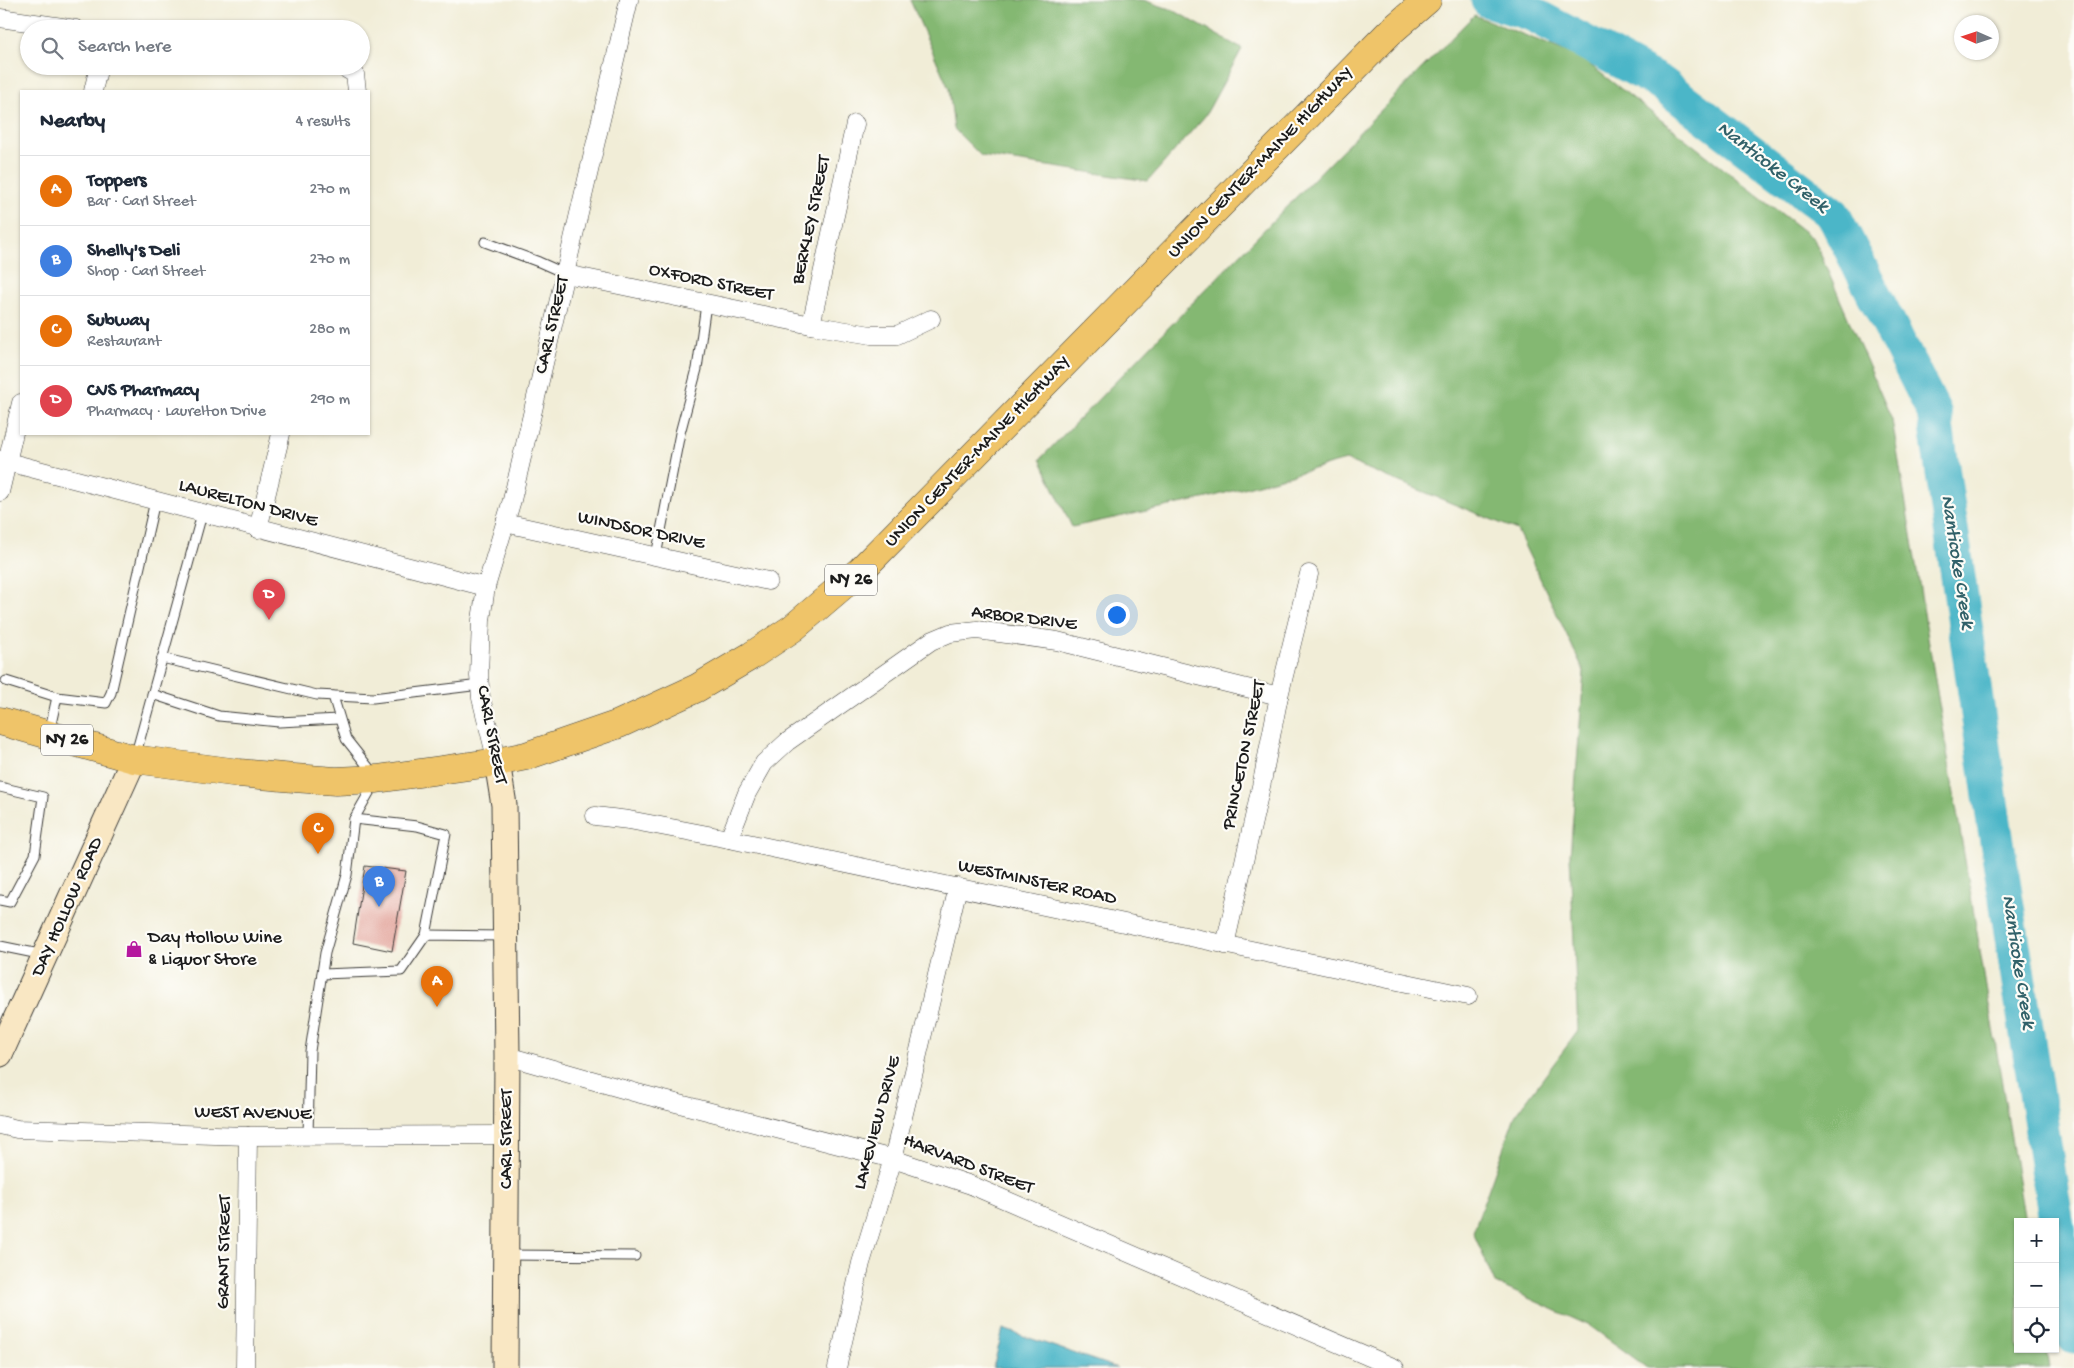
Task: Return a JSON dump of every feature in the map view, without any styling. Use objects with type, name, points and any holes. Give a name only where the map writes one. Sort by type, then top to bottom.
[{"type":"main road","name":"UNION CENTER-MAINE HIGHWAY","points":[[0,721],[94,746],[134,759],[239,773],[336,781],[377,779],[497,762],[526,756],[619,724],[697,688],[793,628],[862,570],[1389,33],[1427,0]]},
{"type":"street","name":"CARL STREET","points":[[505,1368],[507,1056],[504,805],[497,762],[481,698],[481,620],[486,587],[505,523],[566,274],[629,0]]},
{"type":"street","points":[[0,18],[20,21]]},
{"type":"street","points":[[93,90],[97,75]]},
{"type":"street","points":[[355,75],[357,90]]},
{"type":"street","name":"BERKLEY STREET","points":[[811,325],[855,124]]},
{"type":"street","name":"OXFORD STREET","points":[[566,274],[706,304],[870,335],[897,334],[931,319]]},
{"type":"street","points":[[0,492],[4,461],[20,406]]},
{"type":"street","points":[[258,529],[281,435]]},
{"type":"street","name":"LAURELTON DRIVE","points":[[4,461],[258,529],[486,587]]},
{"type":"street","name":"WINDSOR DRIVE","points":[[505,523],[768,581]]},
{"type":"street","name":"PRINCETON STREET","points":[[1225,945],[1262,782],[1279,696],[1309,574]]},
{"type":"street","name":"ARBOR DRIVE","points":[[729,839],[747,793],[764,763],[787,742],[923,647],[950,632],[977,630],[1057,641],[1279,696]]},
{"type":"street","name":"DAY HOLLOW ROAD","points":[[0,1054],[134,759]]},
{"type":"street","name":"WESTMINSTER ROAD","points":[[595,816],[629,820],[729,839],[1468,996]]},
{"type":"street","name":"LAKEVIEW DRIVE","points":[[837,1368],[861,1263],[892,1159],[958,887]]},
{"type":"street","name":"HARVARD STREET","points":[[507,1056],[637,1093],[892,1159],[971,1185],[1395,1368]]},
{"type":"street","name":"WEST AVENUE","points":[[0,1125],[16,1129],[248,1136],[507,1135]]},
{"type":"street","name":"GRANT STREET","points":[[246,1368],[248,1136]]},
{"type":"lane","name":"OXFORD STREET","points":[[484,242],[566,274]]},
{"type":"lane","points":[[656,556],[680,433],[698,369],[706,304]]},
{"type":"lane","points":[[6,681],[57,697],[106,702],[111,693],[155,501]]},
{"type":"lane","points":[[134,759],[202,514]]},
{"type":"lane","points":[[162,658],[318,695],[373,698],[480,685]]},
{"type":"lane","points":[[152,694],[219,716],[279,722],[339,719]]},
{"type":"lane","points":[[308,1136],[310,1051],[325,953],[347,875],[354,819],[377,779],[346,739],[333,696]]},
{"type":"lane","points":[[49,735],[57,697]]},
{"type":"lane","points":[[0,787],[43,797],[34,855],[10,902],[0,900]]},
{"type":"lane","points":[[322,974],[401,971],[426,935],[446,834],[417,826],[354,819]]},
{"type":"lane","points":[[426,935],[506,936]]},
{"type":"lane","points":[[0,946],[46,956]]},
{"type":"lane","points":[[506,1255],[635,1256]]},
{"type":"green space","points":[[910,0],[1143,0],[1173,10],[1242,49],[1205,116],[1148,181],[981,156],[954,129],[949,89]]},
{"type":"green space","points":[[1474,15],[1580,57],[1814,239],[1892,420],[2024,1218],[2014,1218],[2014,1353],[2047,1353],[2049,1368],[1648,1368],[1590,1326],[1495,1283],[1473,1232],[1515,1116],[1578,1031],[1570,856],[1584,671],[1517,530],[1346,460],[1207,498],[1072,527],[1040,459]]},
{"type":"water","points":[[1003,1329],[1117,1368],[993,1368]]},
{"type":"building","points":[[365,866],[406,871],[392,951],[353,943]]},
{"type":"waterway","name":"Nanticoke Creek","points":[[1488,0],[1532,14],[1661,83],[1833,214],[1934,412],[1993,816],[2074,1336]]},
{"type":"place","name":"CVS Pharmacy","points":[[269,620]]},
{"type":"place","name":"Subway","points":[[318,854]]},
{"type":"place","name":"Shelly's Deli","points":[[379,907]]},
{"type":"place","name":"Day Hollow Wine & Liquor Store","points":[[134,949]]},
{"type":"place","name":"Toppers","points":[[437,1007]]}]
